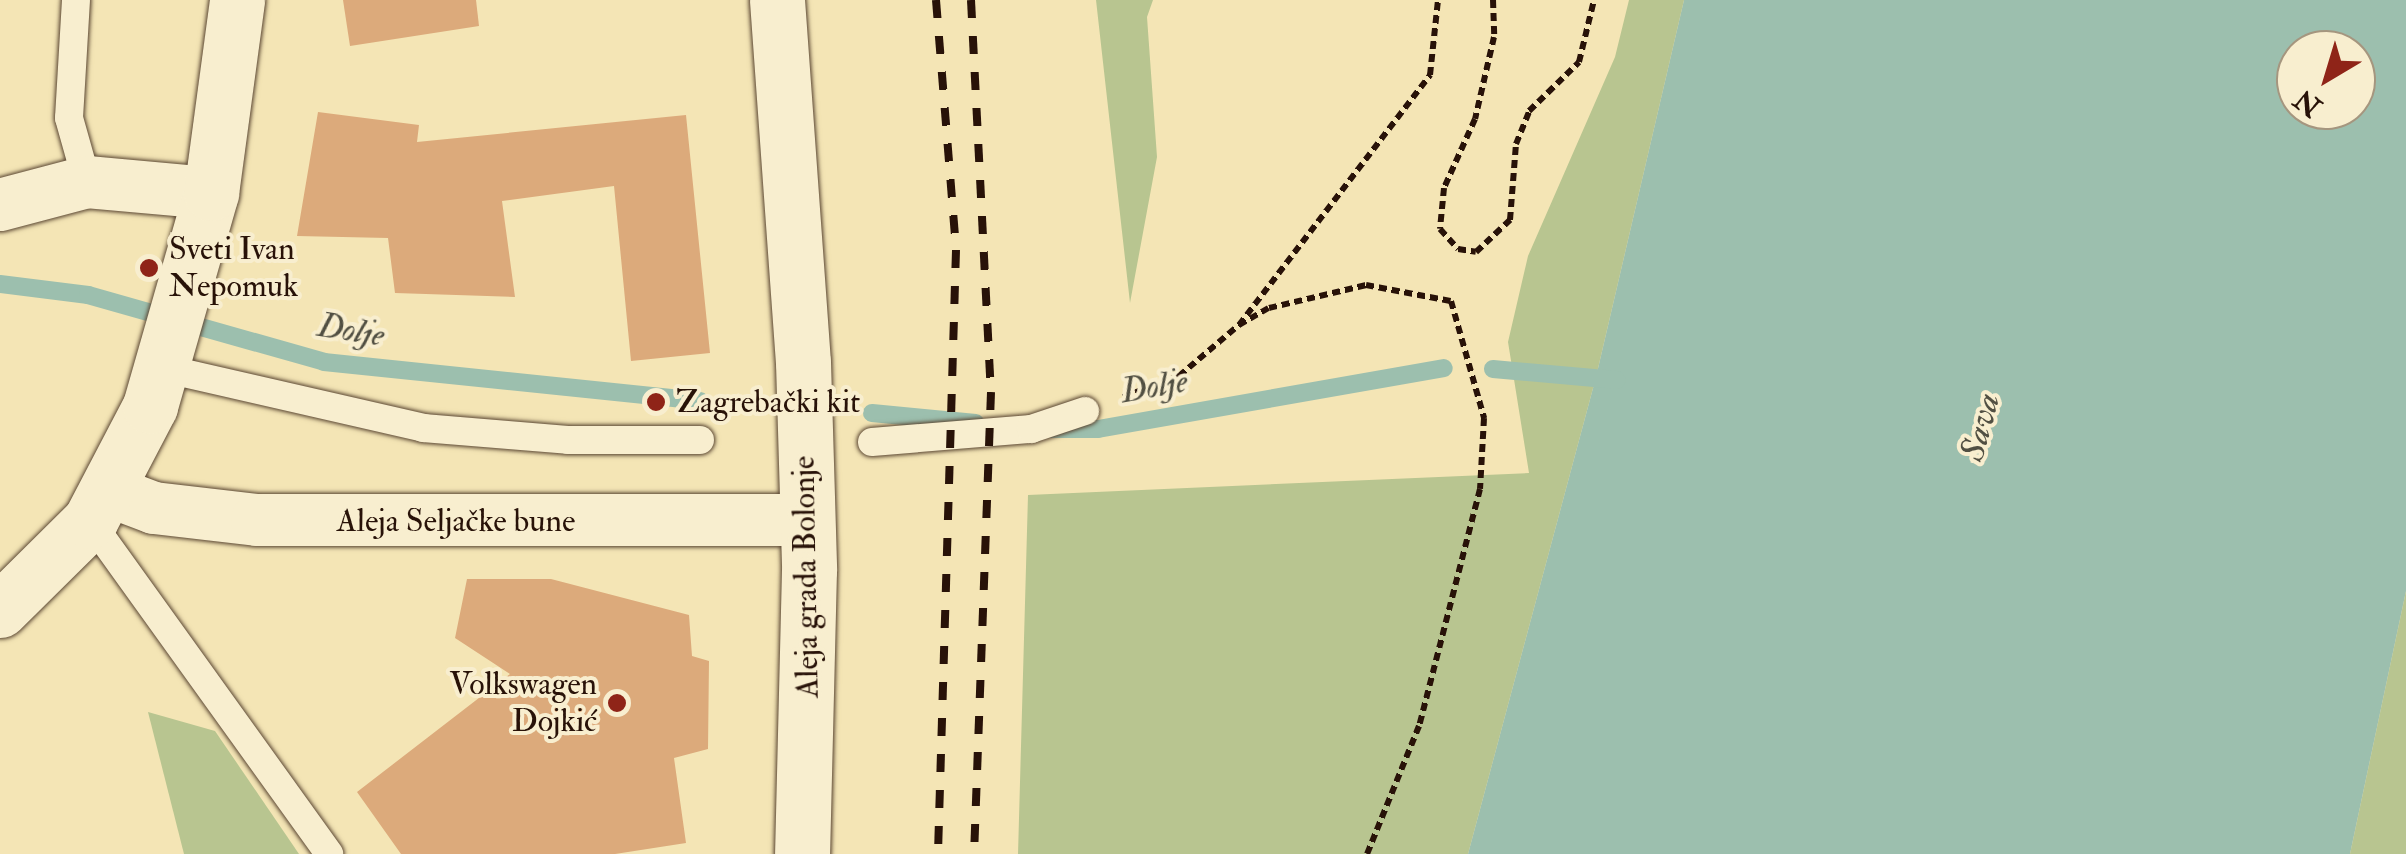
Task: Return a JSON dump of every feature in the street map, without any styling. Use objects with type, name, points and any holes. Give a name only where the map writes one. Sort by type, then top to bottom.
[{"type":"main road","points":[[0,610],[99,506],[165,355],[210,193],[237,0]]},
{"type":"main road","name":"Aleja grada Bolonje","points":[[777,0],[806,520],[802,854]]},
{"type":"street","points":[[0,205],[87,182],[210,193]]},
{"type":"street","name":"Aleja Seljačke bune","points":[[99,506],[257,520],[806,520]]},
{"type":"lane","points":[[76,0],[69,118],[87,182]]},
{"type":"lane","points":[[165,355],[423,428],[568,440],[700,440]]},
{"type":"lane","points":[[872,442],[1031,429],[1085,411]]},
{"type":"lane","points":[[99,506],[329,854]]},
{"type":"path","points":[[1239,325],[1430,75],[1438,0]]},
{"type":"path","points":[[1493,0],[1494,37],[1476,119],[1444,188],[1440,229],[1458,249],[1476,252],[1510,220],[1516,144],[1529,111],[1579,62],[1594,0]]},
{"type":"path","points":[[1085,411],[1179,376],[1239,325],[1270,308],[1366,284],[1451,301],[1484,418],[1480,489],[1419,726],[1367,854]]},
{"type":"green space","points":[[1096,0],[1153,0],[1147,17],[1157,157],[1130,303]]},
{"type":"green space","points":[[1629,0],[1684,0],[1596,377],[1468,854],[1018,854],[1028,495],[1529,473],[1508,342],[1528,256],[1615,57]]},
{"type":"green space","points":[[2406,591],[2406,854],[2350,854]]},
{"type":"green space","points":[[148,712],[215,731],[299,854],[184,854]]},
{"type":"water","name":"Sava","points":[[1684,0],[2406,0],[2406,591],[2350,854],[1468,854],[1596,377]]},
{"type":"building","points":[[343,0],[476,0],[479,26],[350,46]]},
{"type":"building","points":[[318,112],[419,125],[417,142],[686,115],[710,353],[631,361],[614,186],[502,201],[515,297],[395,293],[388,238],[297,236]]},
{"type":"building","name":"Volkswagen Dojkić","points":[[467,579],[551,579],[689,615],[692,656],[709,661],[708,749],[674,758],[686,843],[615,854],[401,854],[357,792],[510,674],[455,638]]},
{"type":"waterway","name":"Dolje","points":[[0,284],[88,295],[324,362],[700,401]]},
{"type":"waterway","name":"Dolje","points":[[1051,429],[1098,429],[1444,368]]},
{"type":"waterway","name":"Dolje","points":[[1493,369],[1617,380]]},
{"type":"waterway","name":"Dolje","points":[[872,413],[976,423]]},
{"type":"railway","points":[[936,0],[956,250],[938,854]]},
{"type":"railway","points":[[971,0],[991,392],[974,854]]},
{"type":"place","name":"Sveti Ivan Nepomuk","points":[[149,268]]},
{"type":"place","name":"Zagrebački kit","points":[[656,402]]},
{"type":"place","name":"Volkswagen Dojkić","points":[[617,703]]}]
